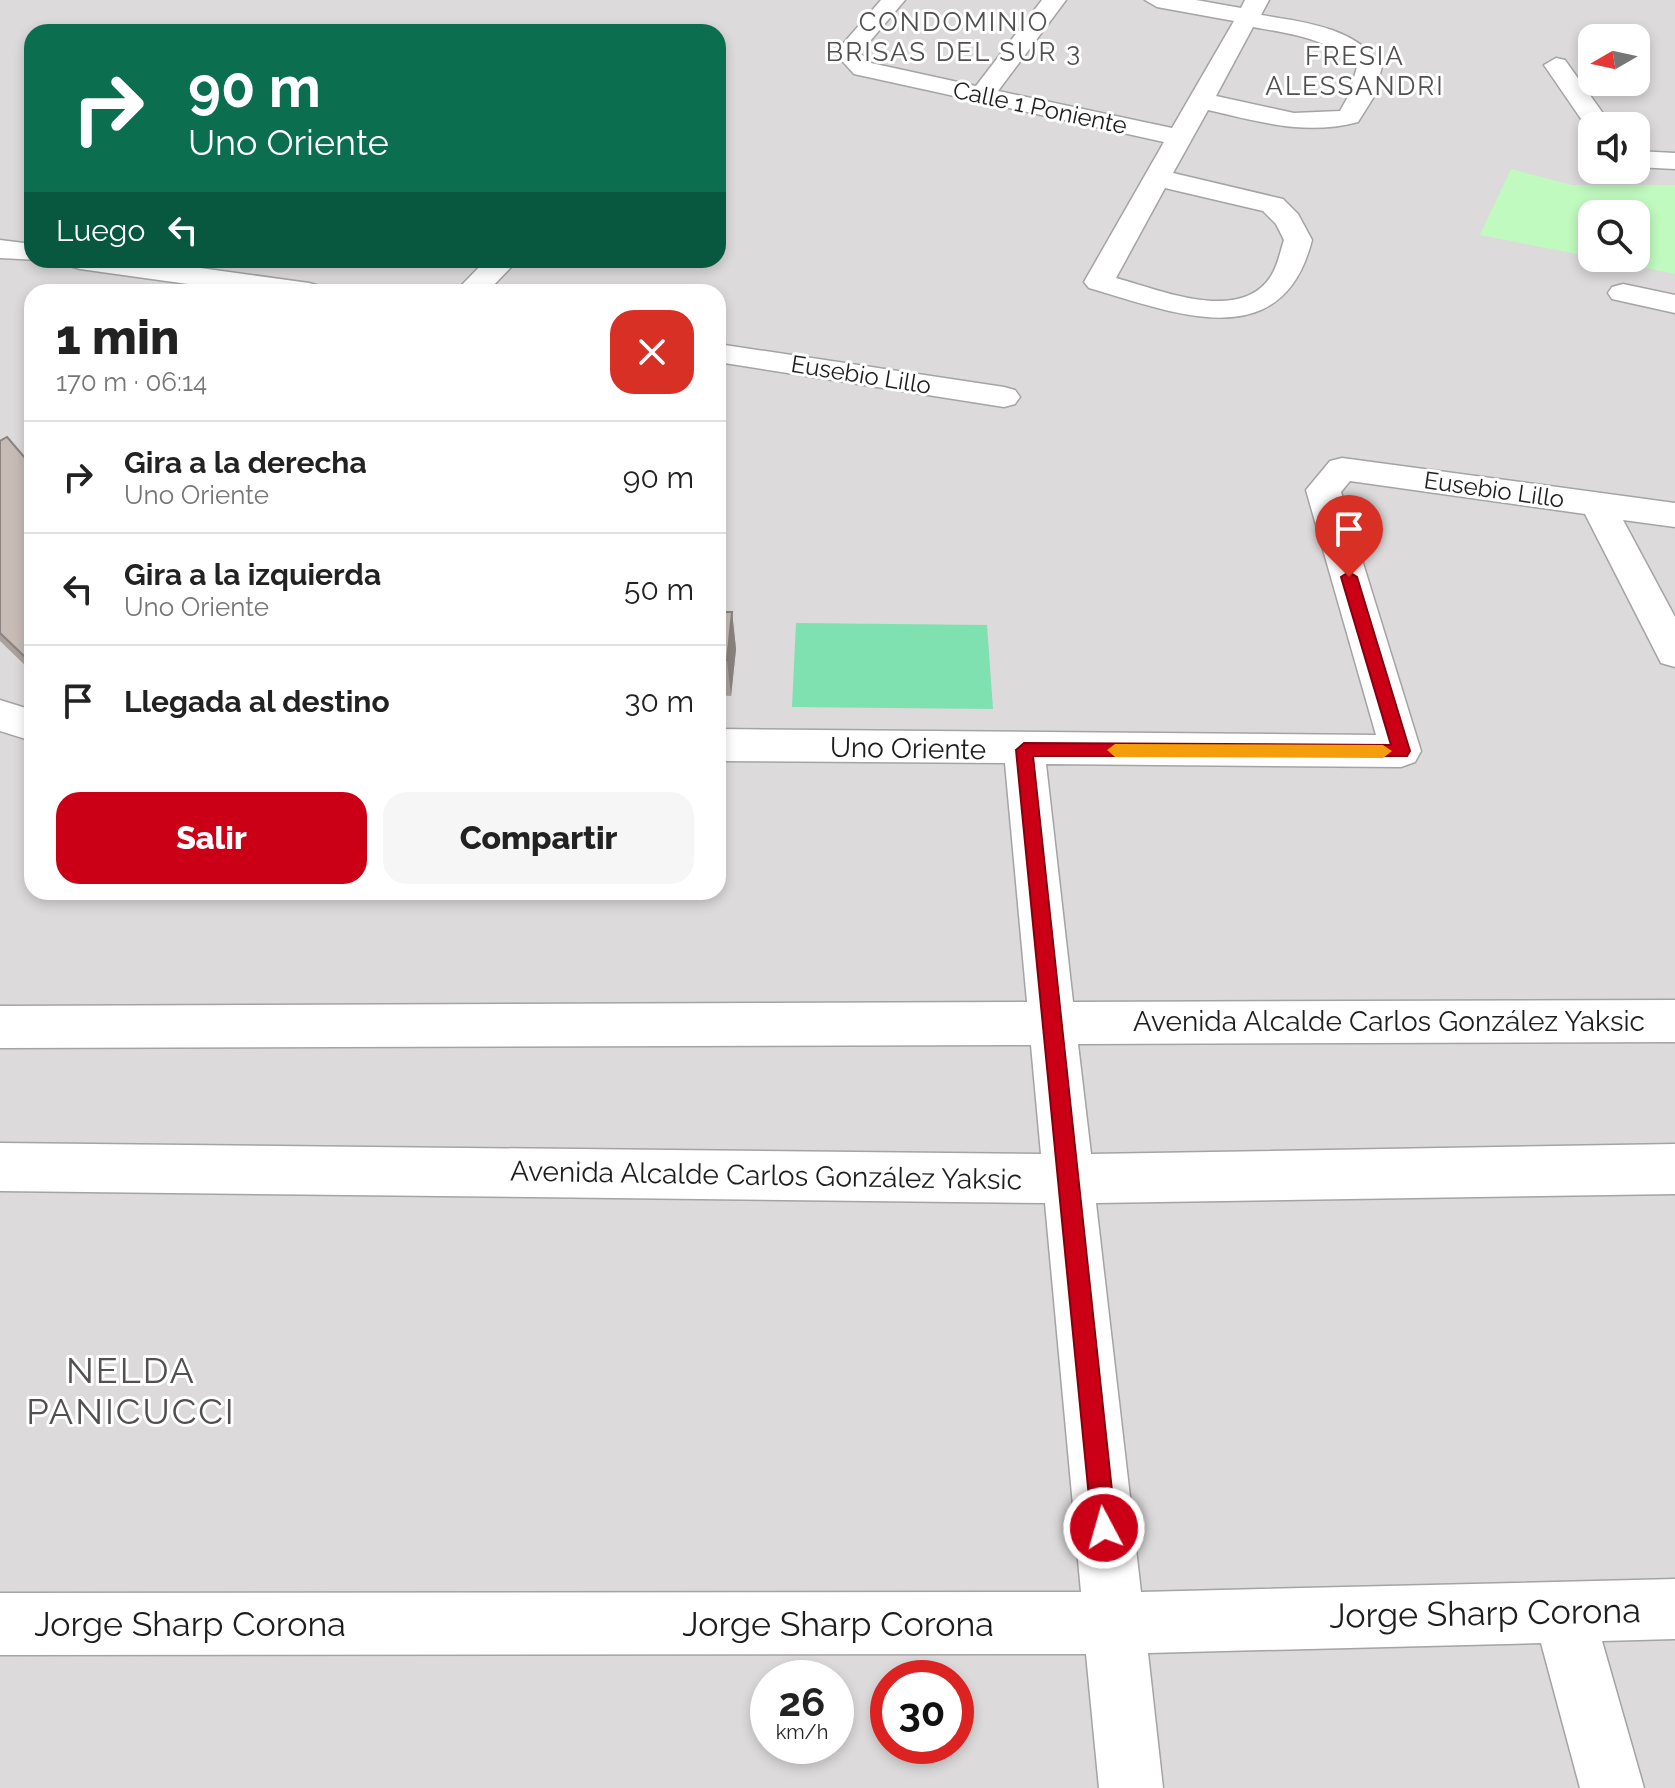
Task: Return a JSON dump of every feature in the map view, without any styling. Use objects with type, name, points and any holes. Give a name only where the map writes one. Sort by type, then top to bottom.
[{"type":"street","name":"Calle 1 Poniente","points":[[893,0],[847,53],[854,63],[873,73],[1181,138]]},
{"type":"street","points":[[981,96],[1054,0]]},
{"type":"street","points":[[1157,0],[1250,12],[1339,39],[1359,52],[1370,66],[1362,95],[1349,117],[1327,123],[1300,123],[1202,101]]},
{"type":"street","points":[[1158,178],[1273,205],[1288,220],[1298,240],[1289,271],[1279,288],[1259,304],[1217,312],[1099,282],[1250,12]]},
{"type":"street","points":[[1556,65],[1589,112]]},
{"type":"street","points":[[1650,160],[1675,161]]},
{"type":"street","points":[[0,249],[24,252]]},
{"type":"street","points":[[137,268],[252,284]]},
{"type":"street","points":[[478,284],[495,268]]},
{"type":"street","points":[[1623,293],[1675,304]]},
{"type":"street","name":"Eusebio Lillo","points":[[726,354],[1004,397]]},
{"type":"street","name":"Eusebio Lillo","points":[[1323,490],[1342,469],[1675,515]]},
{"type":"street","name":"Uno Oriente","points":[[726,745],[1401,751],[1323,490]]},
{"type":"street","points":[[1597,504],[1675,653]]},
{"type":"street","points":[[0,715],[24,723]]},
{"type":"street","points":[[1024,750],[1131,1788]]},
{"type":"street","name":"Avenida Alcalde Carlos González Yaksic","points":[[0,1027],[1675,1021]]},
{"type":"street","name":"Avenida Alcalde Carlos González Yaksic","points":[[0,1167],[1067,1179],[1675,1169]]},
{"type":"street","points":[[1562,1609],[1612,1788]]},
{"type":"street","name":"Jorge Sharp Corona","points":[[0,1624],[1114,1623],[1562,1609],[1675,1609]]},
{"type":"shaded area","points":[[0,0],[1675,0],[1675,1788],[0,1788]]},
{"type":"green space","points":[[1511,169],[1572,185],[1675,185],[1675,274],[1650,269],[1650,200],[1578,200],[1578,254],[1480,235]]},
{"type":"green space","points":[[796,623],[987,625],[993,709],[792,707]]},
{"type":"building","points":[[7,437],[24,457],[24,656],[0,633],[0,441]]},
{"type":"building","points":[[726,612],[732,612],[727,660]]},
{"type":"slow traffic","points":[[1115,750],[1383,751]]},
{"type":"district","name":"CONDOMINIO BRISAS DEL SUR 3","points":[[954,37]]},
{"type":"district","name":"FRESIA ALESSANDRI","points":[[1355,71]]},
{"type":"district","name":"NELDA PANICUCCI","points":[[131,1390]]},
{"type":"route","points":[[1104,1528],[1024,750],[1401,751],[1349,577]]}]
